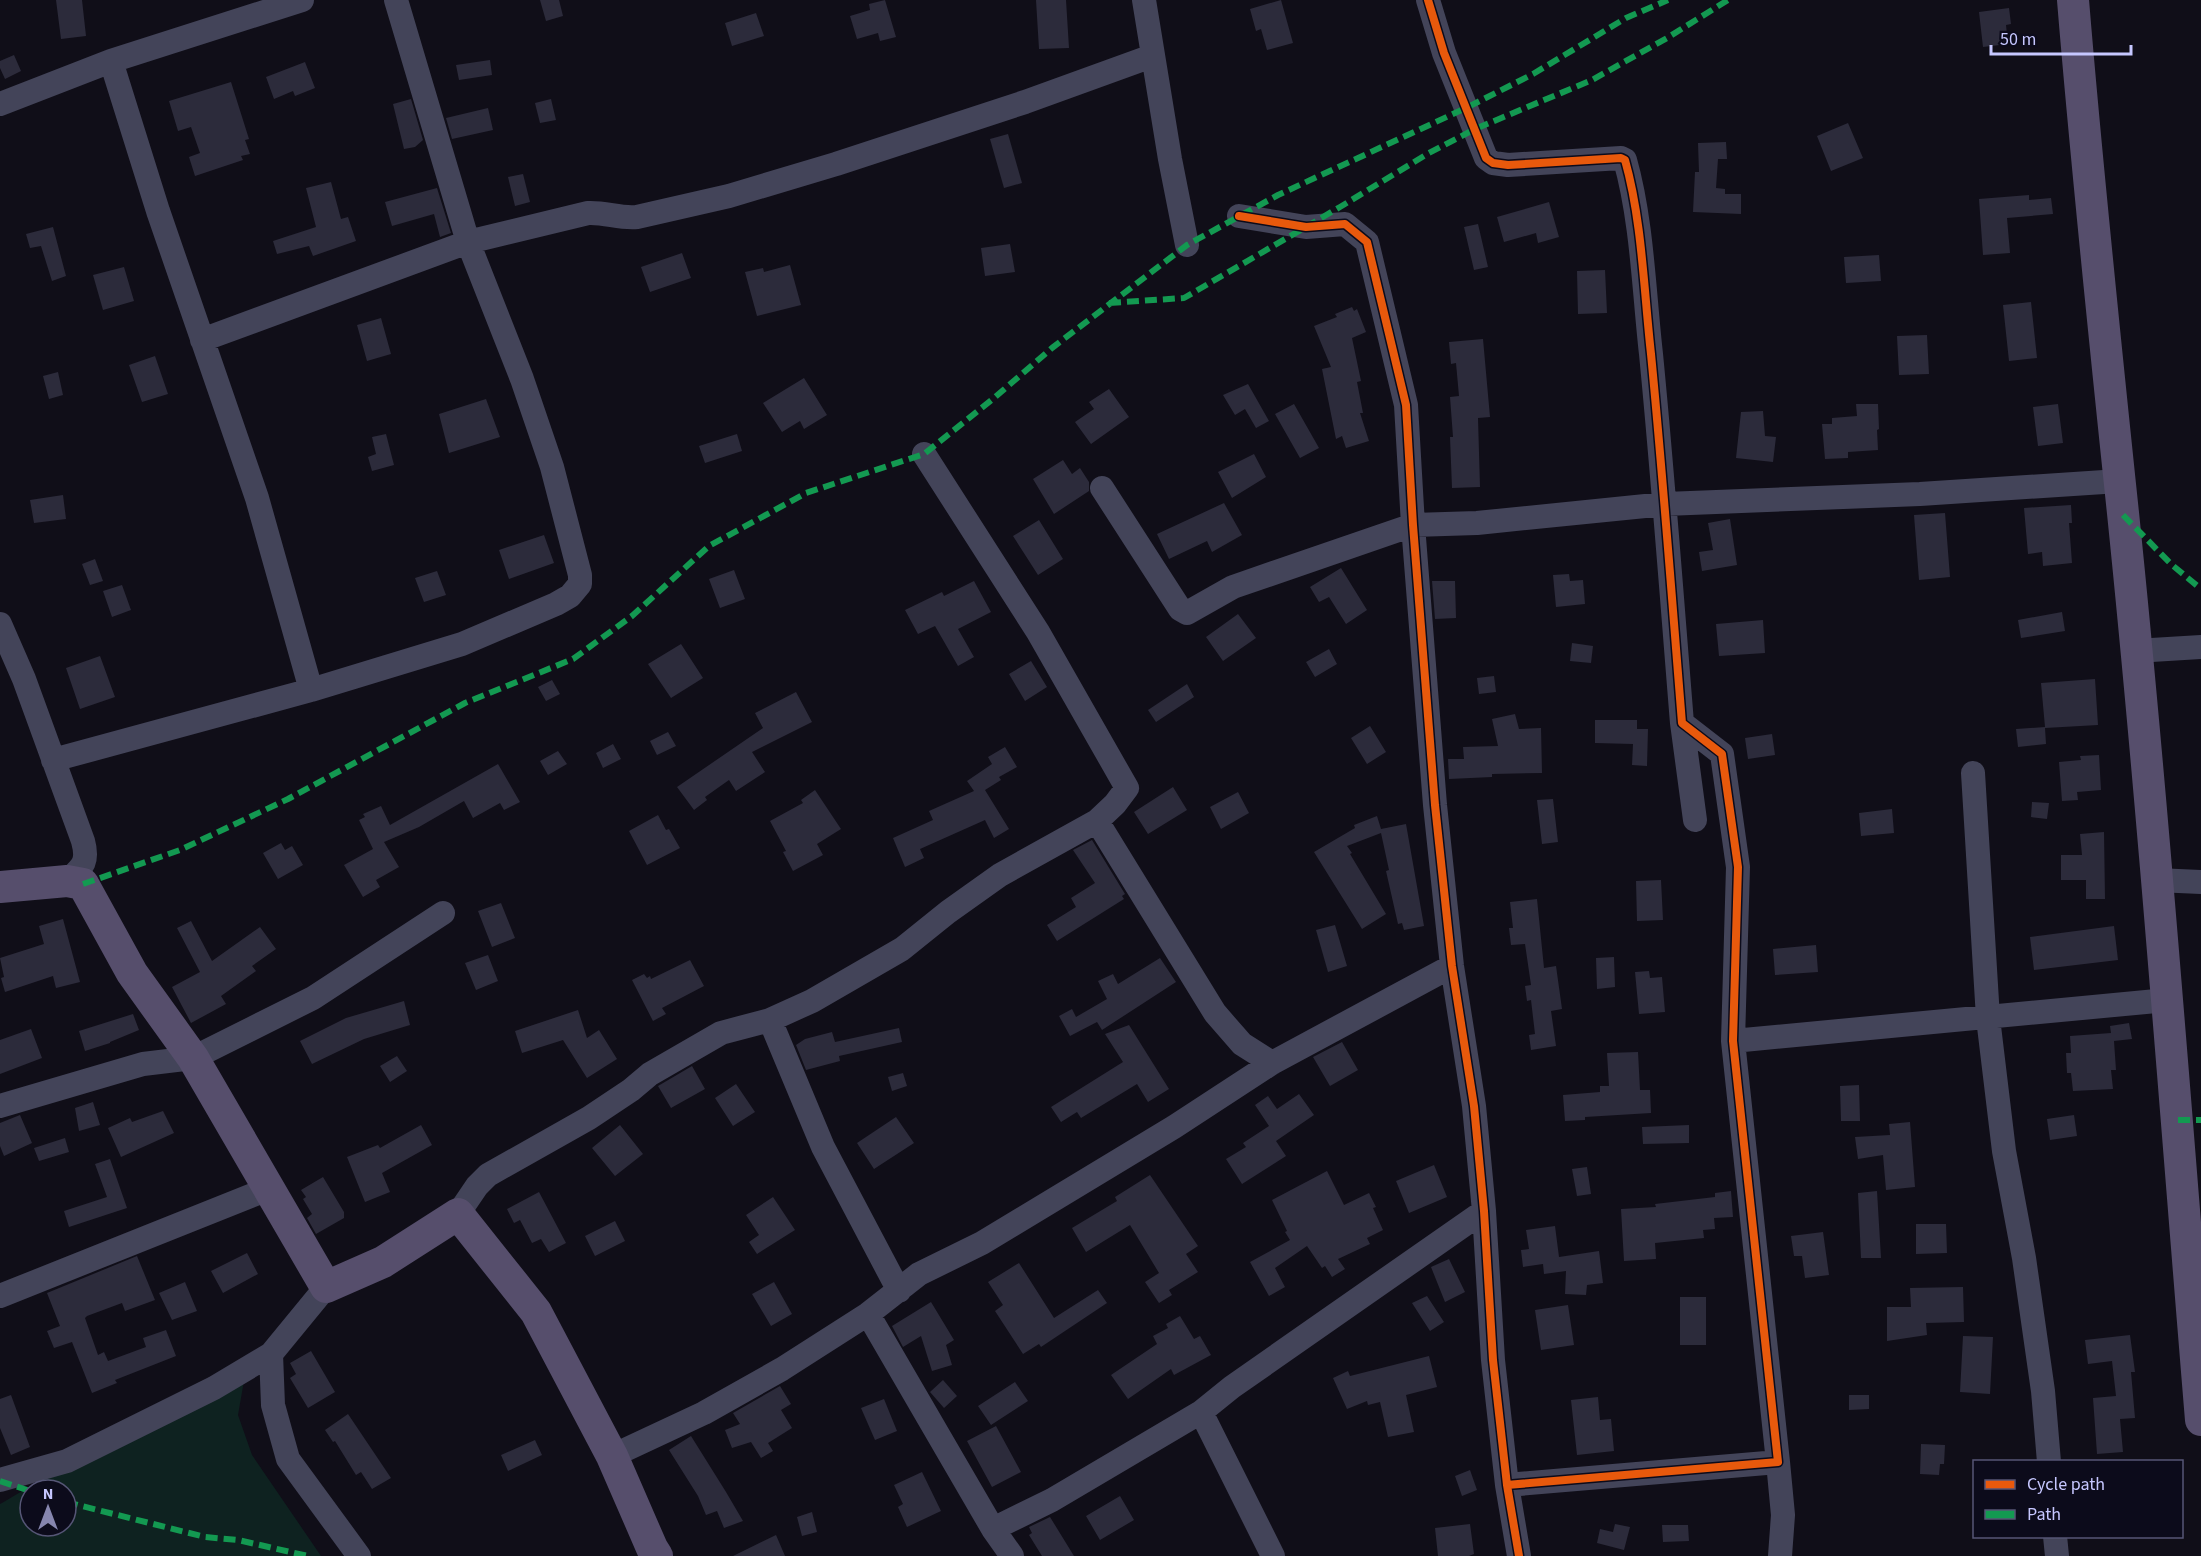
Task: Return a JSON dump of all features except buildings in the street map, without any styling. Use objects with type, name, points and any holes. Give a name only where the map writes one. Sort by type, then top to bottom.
[{"type":"main road","points":[[2073,0],[2178,1120],[2199,1365],[2201,1419]]},
{"type":"main road","points":[[0,887],[68,882],[83,884],[132,973],[193,1058],[326,1287],[383,1262],[458,1214],[536,1312],[612,1456],[650,1553]]},
{"type":"street","points":[[0,104],[111,61],[302,0]]},
{"type":"street","points":[[53,760],[311,690],[462,644],[556,604],[570,596],[580,584],[580,575],[552,466],[522,379],[468,242],[396,0]]},
{"type":"street","points":[[1144,0],[1152,56],[1187,245]]},
{"type":"street","points":[[1428,0],[1444,53],[1486,158],[1492,163],[1508,165],[1613,158],[1625,160],[1630,175],[1640,251],[1665,504],[1682,723],[1695,820]]},
{"type":"street","points":[[202,340],[468,242],[588,213],[606,213],[629,218],[729,196],[836,164],[1025,102],[1152,56]]},
{"type":"street","points":[[111,61],[256,498],[311,690]]},
{"type":"street","points":[[1239,216],[1306,226],[1345,224],[1368,242],[1406,405],[1435,805],[1452,966],[1474,1106],[1484,1211],[1492,1360],[1507,1485],[1519,1556]]},
{"type":"street","points":[[458,1214],[477,1186],[488,1175],[589,1118],[631,1090],[650,1074],[721,1033],[770,1020],[812,1001],[902,949],[948,912],[1000,875],[1097,821],[1124,794],[1127,788],[1124,781],[1038,632],[924,454]]},
{"type":"street","points":[[1102,488],[1180,609],[1187,613],[1233,587],[1413,525],[1477,523],[1665,504],[1920,494],[2119,481]]},
{"type":"street","points":[[0,624],[24,679],[85,846],[84,865],[68,882]]},
{"type":"street","points":[[2135,651],[2201,647]]},
{"type":"street","points":[[1682,723],[1722,754],[1737,867],[1733,1041],[1784,1515],[1780,1556]]},
{"type":"street","points":[[1973,773],[1988,1018],[2004,1151],[2024,1258],[2040,1369],[2049,1460]]},
{"type":"street","points":[[1097,821],[1215,1013],[1242,1044],[1272,1063]]},
{"type":"street","points":[[2156,880],[2201,882]]},
{"type":"street","points":[[0,1106],[143,1064],[193,1058],[313,998],[443,913]]},
{"type":"street","points":[[612,1456],[704,1413],[782,1369],[868,1314],[919,1274],[982,1243],[1174,1127],[1272,1063],[1452,966]]},
{"type":"street","points":[[1733,1041],[2167,1000]]},
{"type":"street","points":[[770,1020],[823,1147],[898,1291]]},
{"type":"street","points":[[0,1296],[268,1189]]},
{"type":"street","points":[[993,1529],[1052,1500],[1201,1412],[1232,1387],[1484,1211]]},
{"type":"street","points":[[0,1480],[68,1461],[214,1388],[271,1354],[326,1287]]},
{"type":"street","points":[[868,1314],[993,1529],[1012,1556]]},
{"type":"street","points":[[271,1354],[273,1405],[288,1459],[358,1556]]},
{"type":"street","points":[[1201,1412],[1273,1556]]},
{"type":"street","points":[[1507,1485],[1778,1462]]},
{"type":"street","points":[[2055,1538],[2056,1556]]},
{"type":"green space","points":[[245,1375],[238,1415],[252,1455],[321,1556],[0,1556],[0,1504],[18,1493],[18,1538],[78,1538],[78,1478],[44,1478]]},
{"type":"marked path","points":[[83,884],[180,850],[288,799],[465,703],[573,659],[632,616],[709,546],[806,493],[924,454],[1052,348],[1187,245],[1278,195],[1466,108],[1533,74],[1626,18],[1668,0]]},
{"type":"marked path","points":[[1109,303],[1184,298],[1429,153],[1475,129],[1592,80],[1667,38],[1728,0]]},
{"type":"marked path","points":[[2123,515],[2171,564],[2201,589]]},
{"type":"marked path","points":[[2178,1120],[2201,1120]]},
{"type":"marked path","points":[[0,1481],[18,1487]]},
{"type":"marked path","points":[[78,1505],[205,1537],[238,1540],[308,1556]]},
{"type":"cycle path","points":[[1428,0],[1444,53],[1486,158],[1493,163],[1508,165],[1621,158],[1625,160],[1631,183],[1639,231],[1660,446],[1682,723],[1722,754],[1738,867],[1733,1041],[1778,1462],[1507,1485]]},
{"type":"cycle path","points":[[1239,216],[1306,227],[1345,224],[1367,242],[1406,405],[1435,805],[1452,966],[1474,1106],[1484,1211],[1493,1360],[1507,1485],[1519,1556]]}]
